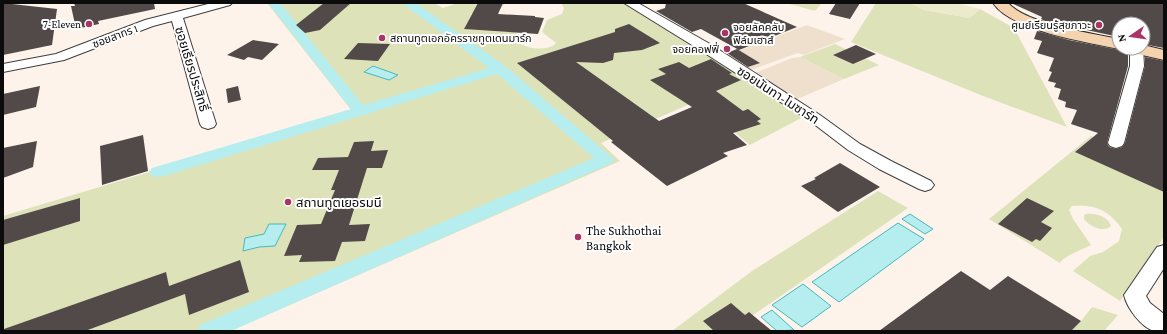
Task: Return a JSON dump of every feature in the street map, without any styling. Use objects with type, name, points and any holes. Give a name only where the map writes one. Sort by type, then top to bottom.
[{"type":"street","name":"ซอยสาทร 1","points":[[3,68],[59,57],[149,23],[226,3]]},
{"type":"street","name":"ซอยนันทา-โมซาร์ท","points":[[630,3],[705,47],[815,118],[854,147],[885,165],[925,185]]},
{"type":"street","points":[[1000,3],[1007,11],[1028,22],[1111,42]]},
{"type":"street","name":"ซอยเธียรประสิทธิ์","points":[[176,15],[208,124]]},
{"type":"street","points":[[1151,52],[1164,55]]},
{"type":"street","points":[[1116,143],[1138,66],[1137,56]]},
{"type":"street","points":[[1164,252],[1135,295],[1135,300],[1139,306],[1164,326]]},
{"type":"shaded area","points":[[807,25],[845,39],[804,55],[798,53],[751,70],[727,55]]},
{"type":"shaded area","points":[[800,57],[844,79],[795,100],[755,73],[792,58]]},
{"type":"green space","name":"สถานทูตเยอรมนี","points":[[267,3],[434,3],[443,8],[458,3],[505,3],[501,8],[480,7],[482,13],[472,13],[464,29],[516,30],[515,33],[517,33],[514,40],[529,47],[541,49],[552,46],[556,43],[542,32],[547,20],[562,14],[564,8],[561,3],[622,3],[646,16],[805,116],[750,145],[709,111],[708,96],[601,143],[620,161],[230,331],[3,331],[3,216],[352,111]]},
{"type":"green space","points":[[786,3],[822,3],[815,11]]},
{"type":"green space","points":[[876,3],[910,3],[924,10],[970,18],[980,9],[1014,28],[1067,127],[983,96],[851,42]]},
{"type":"green space","points":[[910,3],[957,3],[980,9],[970,18],[924,10]]},
{"type":"green space","points":[[835,44],[879,65],[844,79],[800,57]]},
{"type":"green space","points":[[1091,136],[1164,164],[1164,237],[1120,301],[1073,271],[1090,256],[1103,252],[1119,241],[1122,229],[1107,213],[1094,207],[1072,206],[1069,210],[1073,219],[1091,245],[1070,255],[1060,263],[989,219]]},
{"type":"green space","points":[[878,191],[908,208],[730,331],[672,331],[752,271]]},
{"type":"green space","points":[[1084,215],[1101,216],[1107,220],[1111,226],[1104,229],[1093,227],[1084,219]]},
{"type":"green space","points":[[1092,307],[1118,315],[1104,331],[1071,331],[1081,321]]},
{"type":"water","points":[[373,66],[398,75],[389,80],[364,72]]},
{"type":"water","points":[[910,214],[933,229],[925,234],[902,219]]},
{"type":"water","points":[[898,223],[924,239],[839,302],[812,282]]},
{"type":"water","points":[[269,224],[286,224],[275,246],[259,247],[243,251],[245,238],[264,234]]},
{"type":"water","points":[[803,284],[831,306],[802,327],[772,305]]},
{"type":"water","points":[[772,310],[794,330],[777,331],[761,317]]},
{"type":"building","points":[[3,3],[57,9],[52,45],[3,55]]},
{"type":"building","points":[[74,3],[154,3],[155,9],[98,21],[99,24],[76,29],[71,6],[75,6]]},
{"type":"building","points":[[324,3],[351,3],[320,30],[305,33],[296,25]]},
{"type":"building","points":[[478,3],[503,3],[498,14],[535,16],[544,18],[538,34],[464,29]]},
{"type":"building","points":[[666,3],[743,3],[797,27],[739,50],[701,29],[692,32],[656,11],[665,8]]},
{"type":"building","points":[[836,3],[860,3],[850,19],[829,14]]},
{"type":"building","name":"ศูนย์เรียนรู้สุขภาวะ","points":[[1011,3],[1164,3],[1164,48],[1151,46],[1151,16],[1111,16],[1111,35],[1045,21],[1041,19],[1042,17]]},
{"type":"building","points":[[629,24],[660,43],[642,50],[614,53],[613,60],[603,63],[576,62],[659,121],[692,107],[650,80],[666,74],[658,69],[679,62],[689,68],[711,59],[732,73],[729,74],[741,80],[716,91],[743,111],[748,109],[761,119],[757,121],[761,124],[733,133],[747,145],[723,153],[728,156],[667,186],[611,142],[613,141],[517,63],[615,32],[615,29]]},
{"type":"building","points":[[1037,31],[1069,40],[1111,48],[1111,56],[1128,56],[1128,66],[1107,143],[1109,147],[1116,149],[1122,147],[1125,143],[1145,66],[1145,57],[1164,61],[1164,192],[1075,152],[1098,133],[1071,124],[1077,110],[1065,107],[1066,102],[1058,99],[1061,89],[1054,87],[1056,83],[1048,81],[1052,72],[1049,71],[1054,58],[1037,53],[1042,41],[1034,39]]},
{"type":"building","points":[[253,40],[279,44],[262,60],[248,57],[244,60],[227,55]]},
{"type":"building","points":[[358,43],[390,44],[378,61],[344,59]]},
{"type":"building","points":[[856,45],[876,54],[853,64],[833,55]]},
{"type":"building","points":[[737,49],[760,63],[748,67],[727,53]]},
{"type":"building","points":[[40,86],[36,107],[3,115],[3,94]]},
{"type":"building","points":[[238,86],[241,100],[228,103],[226,89]]},
{"type":"building","points":[[143,135],[148,171],[102,185],[100,146]]},
{"type":"building","points":[[37,141],[33,167],[3,178],[3,148]]},
{"type":"building","points":[[374,141],[371,151],[388,150],[382,168],[367,168],[349,225],[370,224],[365,241],[342,242],[335,261],[299,262],[302,255],[284,256],[297,225],[321,224],[335,190],[331,190],[339,170],[312,170],[318,158],[348,157],[354,142]]},
{"type":"building","points":[[840,163],[880,187],[838,212],[801,186],[816,179],[814,178]]},
{"type":"building","points":[[80,198],[80,221],[3,245],[3,220]]},
{"type":"building","points":[[1027,198],[1054,211],[1041,222],[1052,228],[1040,241],[1036,239],[1032,242],[998,224]]},
{"type":"building","points":[[240,260],[249,292],[189,315],[185,294],[85,331],[4,331],[4,329],[166,272],[169,286]]},
{"type":"building","points":[[961,271],[990,290],[1008,276],[1081,321],[1071,331],[879,331]]},
{"type":"building","points":[[731,303],[745,315],[749,312],[772,331],[714,331],[703,321]]},
{"type":"waterway","points":[[274,3],[360,111]]},
{"type":"waterway","points":[[408,3],[482,55],[499,69]]},
{"type":"waterway","points":[[158,172],[499,69]]},
{"type":"waterway","points":[[208,331],[606,159],[499,69]]},
{"type":"place","name":"7-Eleven","points":[[89,24]]},
{"type":"place","name":"ศูนย์เรียนรู้สุขภาวะ","points":[[1099,25]]},
{"type":"place","name":"จอยลัคคลับ ฟิล์มเฮาส์","points":[[725,33]]},
{"type":"place","name":"สถานทูตเอกอัครราชทูตเดนมาร์ก","points":[[382,38]]},
{"type":"place","name":"จอยคอฟฟี่","points":[[727,49]]},
{"type":"place","name":"สถานทูตเยอรมนี","points":[[288,202]]},
{"type":"place","name":"The Sukhothai Bangkok","points":[[578,237]]}]
